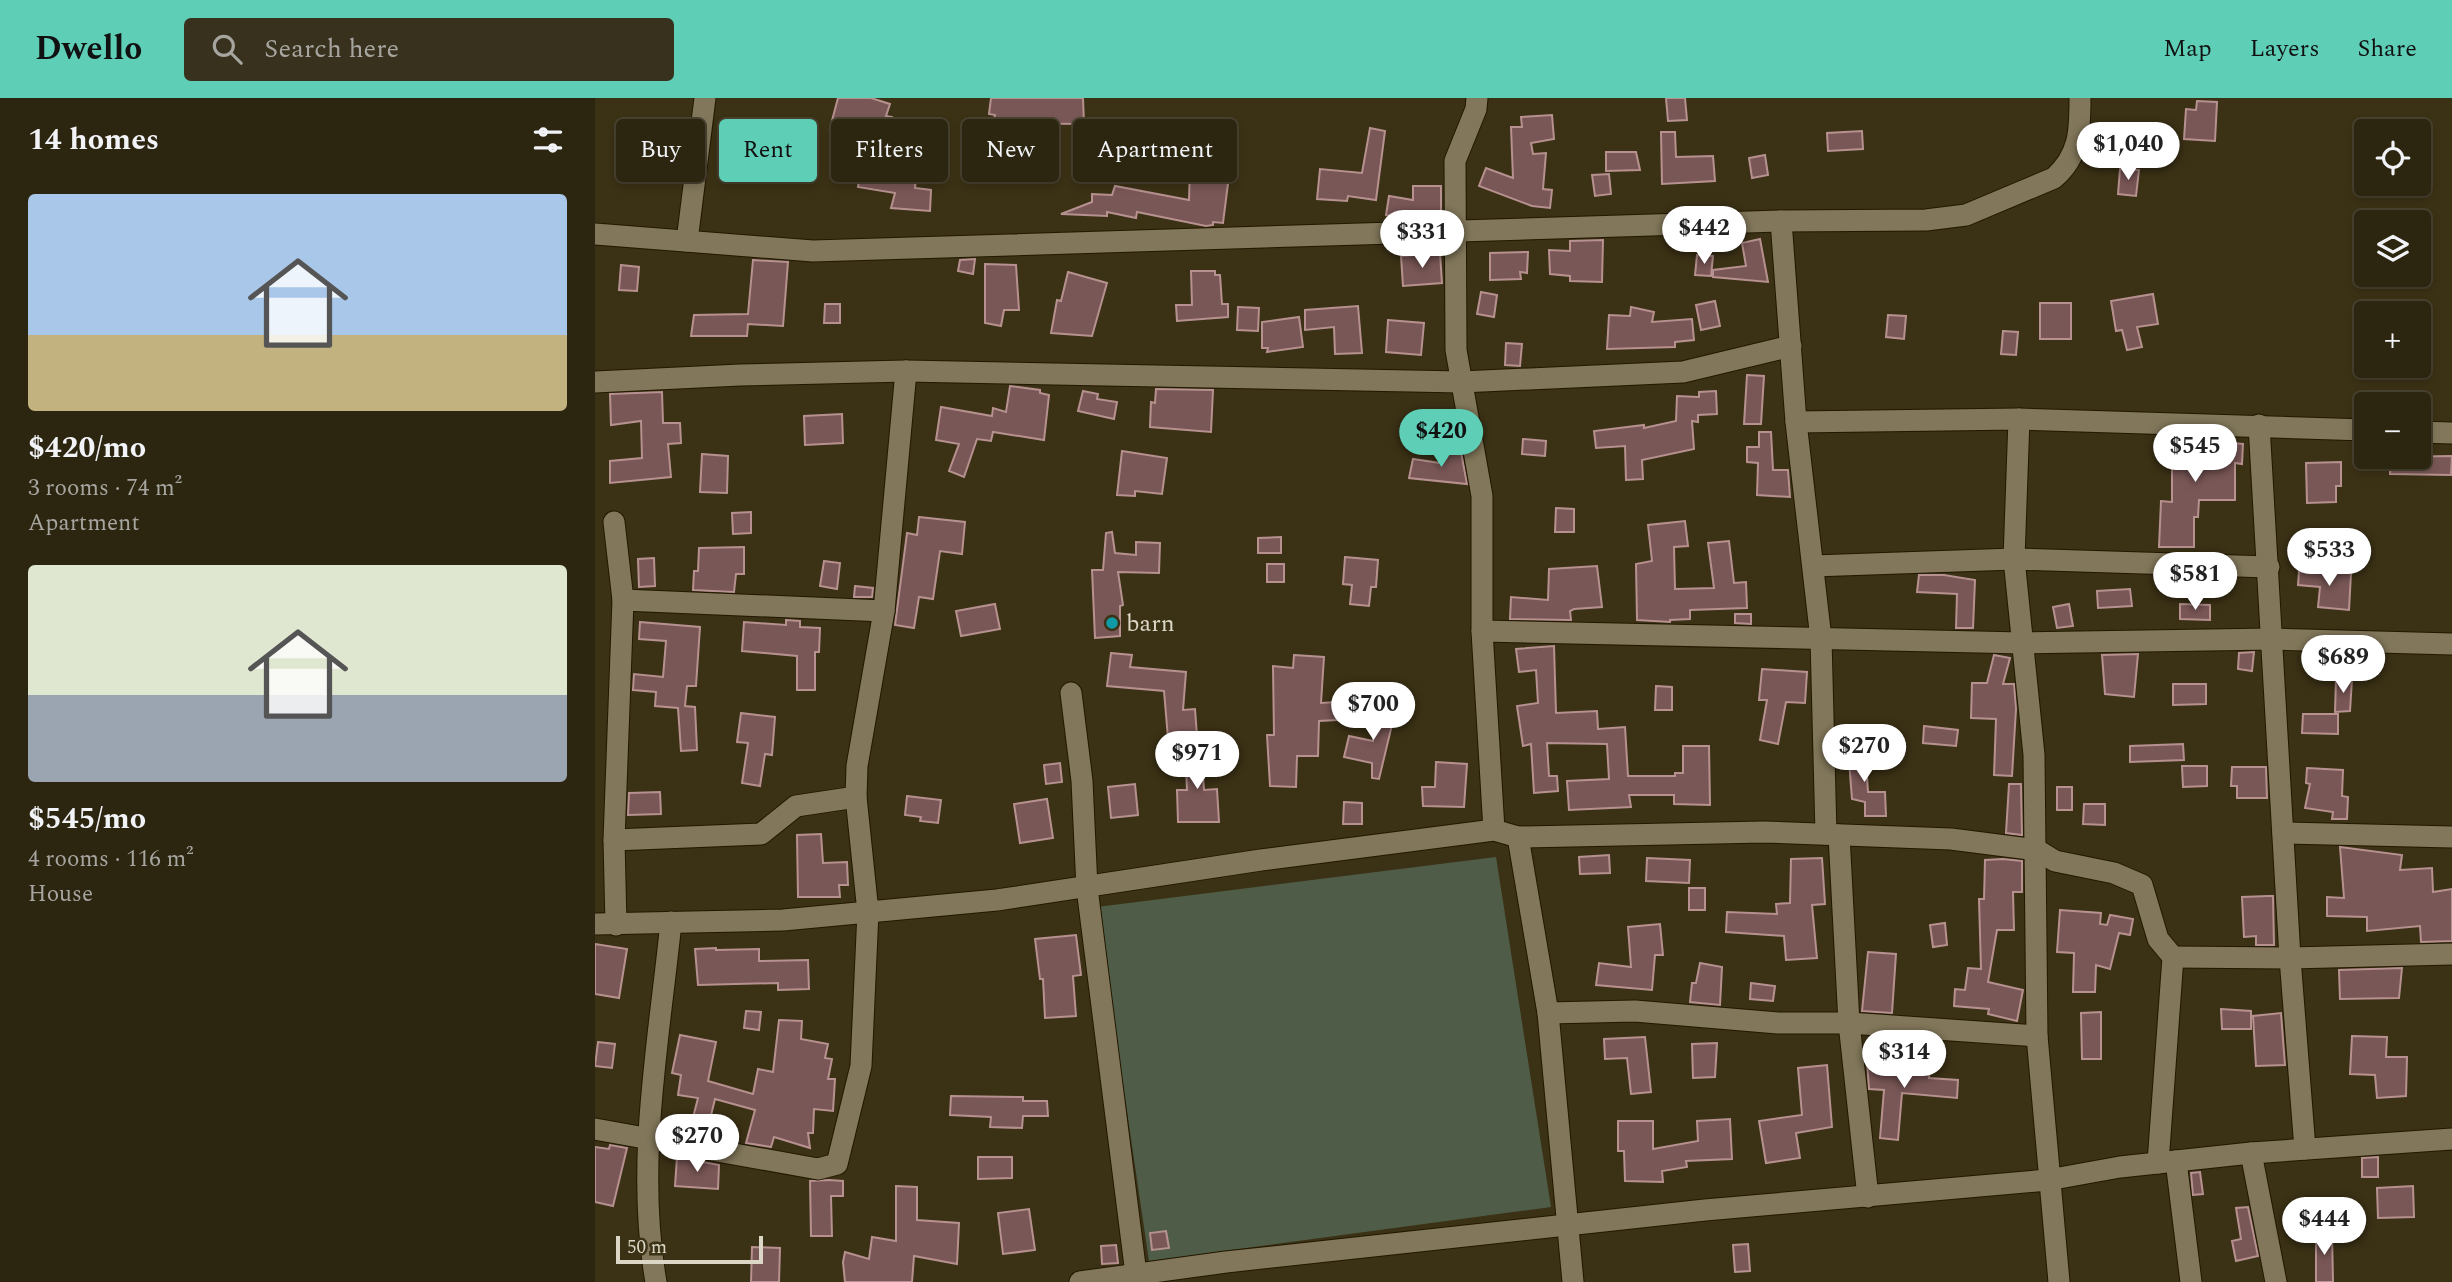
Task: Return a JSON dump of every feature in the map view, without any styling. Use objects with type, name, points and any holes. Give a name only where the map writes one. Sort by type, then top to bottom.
[{"type":"street","points":[[687,241],[705,98]]},
{"type":"street","points":[[1477,98],[1476,109],[1455,161],[1456,349],[1482,496],[1482,631],[1494,830]]},
{"type":"street","points":[[595,234],[813,251],[1781,221],[1946,219],[1984,208],[2054,178],[2063,170],[2076,149],[2079,137],[2080,98]]},
{"type":"street","points":[[1781,221],[1796,422],[1821,639],[1833,834],[1849,1023],[1868,1196]]},
{"type":"street","points":[[595,382],[906,371],[1461,382],[1683,372],[1791,346]]},
{"type":"street","points":[[595,1129],[818,1169],[837,1164],[861,1066],[868,912],[856,797],[862,731],[884,611],[906,371]]},
{"type":"street","points":[[1796,422],[2019,419],[2354,429]]},
{"type":"street","points":[[2019,419],[2014,559],[2022,643],[2028,675],[2034,755],[2038,850],[2037,1036],[2059,1282]]},
{"type":"street","points":[[2259,425],[2290,958],[2305,1149]]},
{"type":"street","points":[[2431,432],[2452,433]]},
{"type":"street","points":[[614,522],[623,600],[614,841],[606,925],[783,920],[997,901],[1261,860],[1494,830],[1518,837],[1833,834],[1951,839],[2038,850],[2055,861],[2115,873],[2142,885],[2158,939],[2173,957],[2167,1162],[2191,1282]]},
{"type":"street","points":[[1813,566],[2014,559],[2269,567]]},
{"type":"street","points":[[623,600],[884,611]]},
{"type":"street","points":[[1482,631],[2022,643],[2272,639],[2452,644]]},
{"type":"street","points":[[1071,693],[1082,781],[1087,888],[1136,1278]]},
{"type":"street","points":[[614,841],[761,834],[796,806],[856,797]]},
{"type":"street","points":[[2283,834],[2452,837]]},
{"type":"street","points":[[1518,837],[1548,1013],[1573,1282]]},
{"type":"street","points":[[656,1282],[651,1253],[648,1138],[671,922]]},
{"type":"street","points":[[2173,957],[2290,958],[2452,954]]},
{"type":"street","points":[[1548,1013],[1635,1011],[1778,1023],[1849,1023],[2037,1036]]},
{"type":"street","points":[[1080,1282],[1136,1278],[1569,1225],[2048,1180],[2167,1162],[2251,1153],[2452,1139]]},
{"type":"street","points":[[2251,1153],[2276,1282]]},
{"type":"green space","points":[[1496,857],[1551,1207],[1149,1261],[1097,907]]},
{"type":"building","points":[[838,98],[871,98],[890,104],[886,116],[892,117],[891,119],[832,119]]},
{"type":"building","points":[[991,98],[1083,98],[1084,119],[1073,119],[1073,124],[1059,124],[1059,119],[994,119],[995,115],[989,114]]},
{"type":"building","points":[[1666,98],[1685,98],[1687,120],[1668,121]]},
{"type":"building","points":[[2197,101],[2217,102],[2215,141],[2184,139],[2186,109],[2196,110]]},
{"type":"building","points":[[1552,115],[1554,139],[1531,143],[1533,154],[1546,153],[1543,189],[1552,190],[1550,208],[1532,206],[1479,186],[1486,168],[1513,178],[1511,127],[1522,127],[1521,117]]},
{"type":"building","points":[[1370,128],[1385,131],[1376,200],[1348,196],[1347,201],[1317,199],[1320,169],[1362,173]]},
{"type":"building","points":[[1862,131],[1863,149],[1828,151],[1827,133]]},
{"type":"building","points":[[1661,132],[1675,132],[1676,157],[1713,156],[1715,181],[1662,184]]},
{"type":"building","points":[[1606,152],[1636,152],[1640,170],[1606,171]]},
{"type":"building","points":[[1765,155],[1768,175],[1752,178],[1749,158]]},
{"type":"building","points":[[2120,169],[2139,170],[2136,196],[2118,194]]},
{"type":"building","points":[[1609,174],[1611,194],[1595,196],[1592,175]]},
{"type":"building","points":[[859,182],[916,182],[915,188],[931,190],[930,211],[891,208],[895,193],[858,187]]},
{"type":"building","points":[[1190,182],[1228,182],[1223,223],[1213,222],[1213,225],[1206,226],[1137,212],[1136,218],[1107,212],[1107,216],[1061,214],[1092,202],[1092,194],[1112,195],[1115,186],[1189,200]]},
{"type":"building","points":[[1413,186],[1441,186],[1441,218],[1386,215],[1389,196],[1413,200]]},
{"type":"building","points":[[1760,239],[1768,282],[1713,277],[1713,270],[1746,266],[1742,243]]},
{"type":"building","points":[[1603,240],[1602,282],[1570,281],[1570,276],[1550,274],[1549,250],[1570,251],[1570,241]]},
{"type":"building","points":[[1528,252],[1527,273],[1520,272],[1521,279],[1490,280],[1490,253]]},
{"type":"building","points":[[1440,253],[1442,283],[1403,286],[1401,256]]},
{"type":"building","points":[[1697,255],[1713,256],[1711,276],[1695,275]]},
{"type":"building","points":[[975,259],[973,274],[958,271],[960,260]]},
{"type":"building","points":[[753,260],[788,262],[783,326],[748,324],[747,336],[691,336],[694,315],[748,314]]},
{"type":"building","points":[[985,264],[1016,265],[1019,310],[1004,310],[1001,326],[985,323]]},
{"type":"building","points":[[621,265],[639,267],[637,291],[619,290]]},
{"type":"building","points":[[1191,271],[1215,271],[1215,275],[1220,275],[1222,304],[1228,304],[1228,317],[1177,321],[1176,305],[1192,305]]},
{"type":"building","points":[[1068,272],[1107,283],[1092,336],[1051,333],[1057,300],[1061,301]]},
{"type":"building","points":[[1481,292],[1497,295],[1494,317],[1477,314]]},
{"type":"building","points":[[2153,294],[2158,324],[2137,327],[2142,347],[2127,350],[2122,330],[2116,331],[2111,301]]},
{"type":"building","points":[[1715,301],[1720,326],[1701,330],[1696,305]]},
{"type":"building","points":[[2040,303],[2071,303],[2071,339],[2040,339]]},
{"type":"building","points":[[825,304],[840,304],[840,323],[824,323]]},
{"type":"building","points":[[1358,306],[1362,353],[1335,354],[1334,327],[1305,330],[1305,310]]},
{"type":"building","points":[[1238,307],[1259,308],[1258,331],[1237,330]]},
{"type":"building","points":[[1631,307],[1654,312],[1652,322],[1692,319],[1694,340],[1675,342],[1675,347],[1607,349],[1609,315],[1630,316]]},
{"type":"building","points":[[1888,315],[1906,316],[1904,339],[1886,337]]},
{"type":"building","points":[[1299,317],[1303,347],[1267,352],[1268,348],[1262,348],[1262,322]]},
{"type":"building","points":[[1388,320],[1424,323],[1421,355],[1386,352]]},
{"type":"building","points":[[2003,331],[2018,332],[2016,355],[2001,354]]},
{"type":"building","points":[[1506,343],[1522,344],[1520,366],[1505,365]]},
{"type":"building","points":[[1747,375],[1764,376],[1761,424],[1744,424]]},
{"type":"building","points":[[1010,386],[1040,390],[1040,393],[1049,395],[1044,440],[993,432],[991,441],[977,439],[964,477],[949,471],[959,444],[936,440],[941,407],[992,416],[993,408],[1006,412]]},
{"type":"building","points":[[1156,389],[1213,390],[1211,432],[1150,427],[1151,402],[1155,403]]},
{"type":"building","points":[[1083,391],[1098,394],[1097,399],[1117,402],[1114,419],[1078,411]]},
{"type":"building","points":[[1716,391],[1717,414],[1698,415],[1698,422],[1692,421],[1694,449],[1642,460],[1643,479],[1626,480],[1625,446],[1596,448],[1594,431],[1644,425],[1644,428],[1676,421],[1677,396],[1699,397],[1699,392]]},
{"type":"building","points":[[662,392],[663,423],[680,423],[681,443],[668,444],[671,477],[610,483],[610,461],[642,458],[641,421],[611,425],[610,394]]},
{"type":"building","points":[[842,414],[843,443],[805,445],[804,416]]},
{"type":"building","points":[[1759,432],[1771,432],[1773,470],[1788,470],[1790,497],[1757,495],[1758,463],[1747,462],[1747,447],[1759,447]]},
{"type":"building","points":[[2158,437],[2243,444],[2242,464],[2235,463],[2235,500],[2199,500],[2198,517],[2194,517],[2194,547],[2159,547],[2161,501],[2172,502],[2172,455],[2159,455]]},
{"type":"building","points":[[1523,439],[1546,441],[1545,456],[1522,454]]},
{"type":"building","points":[[1441,450],[1461,452],[1467,484],[1409,478],[1413,459],[1440,463]]},
{"type":"building","points":[[1122,451],[1167,458],[1162,494],[1135,491],[1135,496],[1117,495]]},
{"type":"building","points":[[702,454],[728,456],[727,493],[700,492]]},
{"type":"building","points":[[2431,456],[2452,456],[2451,475],[2390,474],[2390,469],[2431,469]]},
{"type":"building","points":[[2341,462],[2341,486],[2336,486],[2336,502],[2307,503],[2306,463]]},
{"type":"building","points":[[1556,508],[1574,509],[1574,532],[1555,532]]},
{"type":"building","points":[[751,512],[751,533],[733,534],[732,513]]},
{"type":"building","points":[[919,517],[965,522],[962,554],[940,551],[933,599],[919,597],[914,628],[895,625],[907,533],[917,535]]},
{"type":"building","points":[[1685,521],[1688,546],[1674,547],[1675,589],[1714,588],[1708,543],[1729,541],[1734,583],[1746,582],[1747,608],[1690,610],[1690,619],[1670,622],[1637,620],[1636,564],[1652,561],[1648,525]]},
{"type":"building","points":[[1112,532],[1115,553],[1136,555],[1136,542],[1160,543],[1159,573],[1118,572],[1123,605],[1120,606],[1120,636],[1095,638],[1092,570],[1103,570],[1106,533]]},
{"type":"building","points":[[1281,537],[1281,553],[1258,553],[1258,538]]},
{"type":"building","points":[[744,547],[744,574],[736,574],[734,592],[693,590],[694,571],[698,571],[699,548]]},
{"type":"building","points":[[1345,557],[1378,560],[1376,587],[1371,587],[1369,606],[1350,604],[1352,585],[1343,584]]},
{"type":"building","points":[[654,558],[655,586],[639,587],[638,559]]},
{"type":"building","points":[[824,561],[840,563],[837,589],[820,586]]},
{"type":"building","points":[[1267,564],[1284,564],[1284,582],[1267,582]]},
{"type":"building","points":[[1597,566],[1602,607],[1574,609],[1570,611],[1571,620],[1510,619],[1511,597],[1548,600],[1549,569]]},
{"type":"building","points":[[2299,571],[2351,573],[2349,610],[2318,607],[2320,587],[2298,585]]},
{"type":"building","points":[[1919,575],[1944,575],[1975,580],[1973,628],[1956,628],[1957,594],[1917,592]]},
{"type":"building","points":[[855,586],[873,588],[872,597],[854,597]]},
{"type":"building","points":[[2130,589],[2132,606],[2098,608],[2097,591]]},
{"type":"building","points":[[995,604],[1000,629],[961,636],[956,611]]},
{"type":"building","points":[[2069,604],[2073,626],[2057,628],[2053,607]]},
{"type":"building","points":[[2180,604],[2210,605],[2210,620],[2180,619]]},
{"type":"building","points":[[1735,614],[1751,614],[1751,624],[1735,623]]},
{"type":"building","points":[[786,620],[800,621],[800,627],[820,628],[819,652],[815,652],[815,690],[797,690],[797,656],[742,651],[744,622],[786,625]]},
{"type":"building","points":[[640,622],[700,627],[696,686],[687,686],[685,706],[695,707],[697,750],[681,751],[678,708],[655,706],[656,692],[633,690],[634,674],[663,677],[666,641],[639,639]]},
{"type":"building","points":[[1554,646],[1556,713],[1597,711],[1598,729],[1625,727],[1628,776],[1675,776],[1675,773],[1683,773],[1683,746],[1709,746],[1710,805],[1674,804],[1674,795],[1629,795],[1631,807],[1569,810],[1567,781],[1609,779],[1607,744],[1547,743],[1549,776],[1557,776],[1558,791],[1534,793],[1531,744],[1523,746],[1517,706],[1538,703],[1536,670],[1519,672],[1516,649]]},
{"type":"building","points":[[2254,652],[2252,671],[2238,669],[2239,653]]},
{"type":"building","points":[[1111,653],[1132,655],[1130,667],[1186,672],[1183,710],[1195,709],[1197,736],[1168,738],[1164,691],[1107,686]]},
{"type":"building","points":[[2138,654],[2134,697],[2105,694],[2102,655]]},
{"type":"building","points":[[1294,655],[1324,657],[1321,703],[1336,702],[1337,720],[1319,721],[1318,756],[1297,756],[1296,787],[1270,786],[1267,735],[1274,735],[1273,666],[1293,668]]},
{"type":"building","points":[[1994,655],[2010,658],[2003,684],[2014,684],[2016,709],[2012,776],[1994,775],[1996,719],[1971,718],[1972,683],[1987,683]]},
{"type":"building","points":[[1762,669],[1807,672],[1805,703],[1786,702],[1778,744],[1760,740],[1767,700],[1759,700]]},
{"type":"building","points":[[2336,679],[2352,679],[2350,711],[2335,712]]},
{"type":"building","points":[[2173,684],[2206,684],[2206,704],[2173,705]]},
{"type":"building","points":[[1656,686],[1672,687],[1672,710],[1655,710]]},
{"type":"building","points":[[1375,707],[1396,708],[1379,779],[1372,778],[1372,763],[1344,757],[1349,736],[1373,741]]},
{"type":"building","points":[[741,713],[775,717],[772,755],[765,754],[760,786],[742,783],[748,743],[737,742]]},
{"type":"building","points":[[2303,714],[2338,714],[2338,734],[2302,733]]},
{"type":"building","points":[[1924,726],[1958,730],[1956,746],[1923,743]]},
{"type":"building","points":[[1885,737],[1902,739],[1900,761],[1883,759]]},
{"type":"building","points":[[1201,742],[1204,790],[1217,789],[1219,822],[1178,822],[1177,790],[1187,790],[1185,743]]},
{"type":"building","points":[[2183,744],[2184,760],[2130,762],[2130,746]]},
{"type":"building","points":[[1865,747],[1868,792],[1885,792],[1886,816],[1865,816],[1865,802],[1852,799],[1848,748]]},
{"type":"building","points":[[1436,762],[1467,764],[1464,807],[1423,806],[1422,787],[1435,787]]},
{"type":"building","points":[[1060,763],[1062,782],[1046,784],[1044,765]]},
{"type":"building","points":[[2182,766],[2207,766],[2207,786],[2183,787]]},
{"type":"building","points":[[2232,767],[2266,767],[2267,798],[2237,798],[2237,786],[2231,786]]},
{"type":"building","points":[[2307,768],[2343,770],[2342,796],[2348,797],[2347,819],[2332,819],[2333,812],[2305,808],[2310,784],[2306,783]]},
{"type":"building","points":[[1135,784],[1138,815],[1111,818],[1108,787]]},
{"type":"building","points":[[2009,784],[2021,784],[2022,835],[2006,833]]},
{"type":"building","points":[[2057,787],[2072,787],[2072,810],[2057,810]]},
{"type":"building","points":[[660,792],[661,814],[628,815],[629,793]]},
{"type":"building","points":[[907,796],[941,800],[938,823],[920,821],[921,817],[905,815]]},
{"type":"building","points":[[1047,799],[1053,838],[1020,843],[1014,804]]},
{"type":"building","points":[[1344,802],[1362,803],[1362,824],[1343,824]]},
{"type":"building","points":[[2084,804],[2105,804],[2105,825],[2083,824]]},
{"type":"building","points":[[821,834],[823,863],[847,862],[848,885],[839,885],[840,897],[798,897],[797,835]]},
{"type":"building","points":[[2340,847],[2402,855],[2400,870],[2432,868],[2433,892],[2452,889],[2452,941],[2421,942],[2420,926],[2367,931],[2367,917],[2327,916],[2327,897],[2344,898]]},
{"type":"building","points":[[1609,855],[1610,873],[1580,874],[1579,857]]},
{"type":"building","points":[[1647,858],[1690,860],[1689,883],[1646,881]]},
{"type":"building","points":[[1822,858],[1825,904],[1812,905],[1817,958],[1786,960],[1784,936],[1726,932],[1727,912],[1777,914],[1776,904],[1790,903],[1791,859]]},
{"type":"building","points":[[1985,860],[2022,861],[2022,892],[2013,892],[2014,930],[1997,930],[1988,982],[2023,990],[2017,1021],[1988,1014],[1989,1009],[1954,1006],[1955,989],[1965,990],[1968,968],[1981,969],[1979,899],[1984,899]]},
{"type":"building","points":[[1689,888],[1705,888],[1705,910],[1689,910]]},
{"type":"building","points":[[2273,896],[2274,945],[2256,945],[2256,936],[2244,937],[2242,897]]},
{"type":"building","points":[[2060,910],[2101,913],[2100,924],[2107,925],[2110,915],[2133,919],[2130,935],[2119,933],[2110,969],[2096,965],[2095,992],[2073,992],[2074,953],[2057,952]]},
{"type":"building","points":[[1945,923],[1947,945],[1933,947],[1930,925]]},
{"type":"building","points":[[1660,924],[1663,955],[1655,955],[1652,990],[1596,985],[1599,963],[1631,967],[1628,927]]},
{"type":"building","points":[[1076,935],[1081,975],[1073,976],[1076,1016],[1045,1018],[1043,979],[1040,979],[1035,939]]},
{"type":"building","points":[[595,944],[627,949],[619,998],[595,994]]},
{"type":"building","points":[[695,949],[759,949],[759,961],[808,960],[809,989],[778,990],[778,983],[698,985]]},
{"type":"building","points":[[1868,952],[1896,954],[1892,1013],[1862,1011]]},
{"type":"building","points":[[1700,963],[1722,967],[1720,1005],[1690,1002],[1692,983],[1696,983]]},
{"type":"building","points":[[2402,968],[2399,998],[2340,999],[2339,970]]},
{"type":"building","points":[[1751,983],[1775,986],[1773,1001],[1750,999]]},
{"type":"building","points":[[2221,1009],[2251,1011],[2251,1029],[2222,1029]]},
{"type":"building","points":[[746,1011],[761,1012],[759,1030],[744,1028]]},
{"type":"building","points":[[2101,1012],[2101,1059],[2082,1059],[2081,1013]]},
{"type":"building","points":[[2281,1013],[2285,1065],[2256,1066],[2253,1016]]},
{"type":"building","points":[[779,1020],[802,1021],[801,1039],[828,1044],[825,1058],[832,1059],[828,1079],[835,1079],[833,1111],[814,1109],[813,1133],[808,1133],[810,1148],[774,1137],[771,1147],[746,1143],[755,1110],[715,1099],[706,1136],[689,1133],[698,1098],[678,1095],[681,1075],[672,1073],[680,1035],[716,1042],[708,1081],[753,1094],[758,1069],[773,1072]]},
{"type":"building","points":[[2352,1036],[2387,1037],[2386,1057],[2407,1057],[2406,1096],[2377,1098],[2375,1075],[2350,1074]]},
{"type":"building","points":[[1645,1037],[1651,1092],[1631,1094],[1627,1058],[1605,1059],[1604,1039]]},
{"type":"building","points":[[598,1042],[615,1044],[612,1068],[595,1066]]},
{"type":"building","points":[[1717,1043],[1715,1077],[1693,1078],[1692,1044]]},
{"type":"building","points":[[1867,1061],[1930,1067],[1929,1078],[1958,1080],[1957,1098],[1902,1093],[1898,1140],[1880,1138],[1884,1090],[1869,1089]]},
{"type":"building","points":[[1827,1065],[1832,1127],[1796,1133],[1800,1158],[1766,1163],[1759,1121],[1802,1115],[1798,1068]]},
{"type":"building","points":[[951,1096],[1023,1097],[1023,1101],[1047,1101],[1048,1116],[1023,1116],[1022,1128],[990,1127],[991,1117],[950,1115]]},
{"type":"building","points":[[1730,1119],[1732,1159],[1686,1161],[1687,1167],[1662,1171],[1663,1182],[1625,1181],[1624,1151],[1618,1151],[1618,1121],[1653,1121],[1653,1149],[1698,1141],[1697,1121]]},
{"type":"building","points":[[610,1145],[627,1148],[613,1206],[595,1202],[595,1147],[609,1149]]},
{"type":"building","points":[[677,1157],[719,1165],[718,1189],[675,1186]]},
{"type":"building","points":[[978,1157],[1012,1157],[1012,1178],[978,1179]]},
{"type":"building","points":[[2378,1157],[2378,1177],[2362,1177],[2362,1158]]},
{"type":"building","points":[[2200,1172],[2203,1194],[2193,1195],[2191,1173]]},
{"type":"building","points":[[810,1181],[843,1181],[843,1196],[831,1196],[832,1236],[811,1236]]},
{"type":"building","points":[[896,1186],[917,1187],[917,1220],[959,1223],[957,1264],[914,1256],[912,1282],[845,1282],[845,1252],[869,1259],[872,1237],[896,1241]]},
{"type":"building","points":[[2413,1186],[2414,1217],[2378,1218],[2377,1188]]},
{"type":"building","points":[[2248,1207],[2258,1256],[2236,1261],[2232,1241],[2241,1239],[2236,1208]]},
{"type":"building","points":[[1029,1209],[1035,1250],[1003,1254],[998,1213]]},
{"type":"building","points":[[1166,1231],[1169,1248],[1152,1250],[1150,1233]]},
{"type":"building","points":[[2316,1232],[2332,1232],[2333,1282],[2316,1282]]},
{"type":"building","points":[[1748,1244],[1750,1271],[1735,1272],[1733,1245]]},
{"type":"building","points":[[1116,1245],[1118,1263],[1102,1264],[1101,1246]]},
{"type":"building","points":[[752,1247],[780,1248],[779,1282],[751,1282]]},
{"type":"place","name":"barn","points":[[1112,623]]}]
